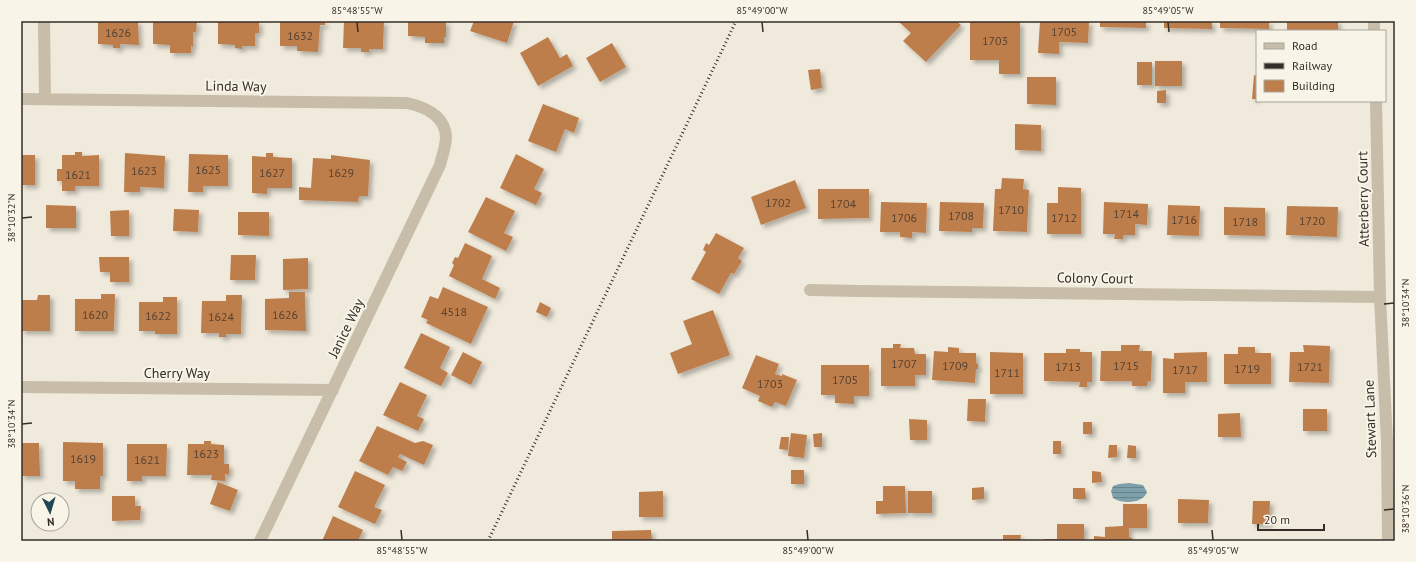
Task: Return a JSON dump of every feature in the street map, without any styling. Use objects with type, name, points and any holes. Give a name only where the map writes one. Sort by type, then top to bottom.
[{"type":"street","points":[[44,21],[45,100]]},
{"type":"street","name":"Linda Way","points":[[21,99],[407,103],[431,110],[442,125]]},
{"type":"street","name":"Atterberry Court","points":[[1376,102],[1380,297]]},
{"type":"street","name":"Janice Way","points":[[260,541],[440,165],[446,139],[442,125]]},
{"type":"street","name":"Colony Court","points":[[810,290],[818,291],[840,289],[858,291],[1380,297]]},
{"type":"street","name":"Stewart Lane","points":[[1380,297],[1387,442],[1388,541]]},
{"type":"street","name":"Cherry Way","points":[[21,387],[332,390]]},
{"type":"water","points":[[1129,483],[1143,485],[1147,492],[1145,496],[1132,502],[1113,498],[1111,491],[1113,486]]},
{"type":"building","points":[[98,21],[138,21],[139,45],[120,44],[120,48],[113,48],[113,45],[98,44]]},
{"type":"building","points":[[153,21],[197,21],[196,32],[193,32],[193,47],[191,46],[191,53],[170,53],[170,45],[153,44]]},
{"type":"building","points":[[218,21],[259,21],[259,33],[255,33],[255,46],[242,46],[242,49],[235,48],[235,45],[218,44]]},
{"type":"building","points":[[280,21],[325,21],[325,25],[320,25],[318,52],[297,51],[297,46],[280,46]]},
{"type":"building","points":[[344,21],[384,21],[383,49],[369,49],[369,52],[361,52],[361,48],[343,48]]},
{"type":"building","points":[[408,21],[446,21],[446,37],[444,37],[444,43],[425,43],[425,37],[408,36]]},
{"type":"building","points":[[474,21],[514,21],[507,43],[470,31]]},
{"type":"building","points":[[898,21],[956,21],[961,25],[926,62],[903,41],[911,33]]},
{"type":"building","points":[[1040,21],[1089,21],[1088,43],[1059,42],[1059,54],[1038,53]]},
{"type":"building","points":[[1100,21],[1146,21],[1146,28],[1100,27]]},
{"type":"building","points":[[1164,21],[1212,21],[1212,29],[1164,28]]},
{"type":"building","points":[[1220,21],[1269,21],[1269,29],[1220,28]]},
{"type":"building","points":[[1287,21],[1338,21],[1338,30],[1287,30]]},
{"type":"building","points":[[970,22],[1020,22],[1020,74],[999,74],[999,60],[970,60]]},
{"type":"building","points":[[548,37],[560,58],[567,54],[573,66],[538,86],[520,53]]},
{"type":"building","points":[[612,43],[626,67],[600,82],[586,58]]},
{"type":"building","points":[[1155,61],[1182,61],[1182,86],[1155,86]]},
{"type":"building","points":[[1137,62],[1152,62],[1152,85],[1137,85]]},
{"type":"building","points":[[820,69],[822,88],[811,90],[808,70]]},
{"type":"building","points":[[1254,75],[1256,76],[1256,99],[1252,99]]},
{"type":"building","points":[[1027,77],[1056,77],[1056,105],[1027,104]]},
{"type":"building","points":[[1166,90],[1166,103],[1157,103],[1157,91]]},
{"type":"building","points":[[543,104],[579,118],[574,133],[565,129],[556,152],[528,141]]},
{"type":"building","points":[[1015,124],[1041,125],[1041,151],[1015,150]]},
{"type":"building","points":[[75,152],[82,152],[82,156],[99,155],[99,186],[75,186],[75,191],[62,191],[62,181],[57,181],[57,169],[62,169],[62,155],[75,155]]},
{"type":"building","points":[[125,153],[165,156],[164,188],[140,187],[140,192],[124,192]]},
{"type":"building","points":[[266,153],[273,153],[273,157],[292,158],[292,188],[267,188],[267,194],[252,193],[252,156],[266,157]]},
{"type":"building","points":[[189,154],[228,155],[228,186],[203,186],[203,192],[188,192]]},
{"type":"building","points":[[516,154],[544,169],[534,189],[542,193],[536,205],[500,188]]},
{"type":"building","points":[[21,155],[35,155],[35,185],[21,185]]},
{"type":"building","points":[[331,155],[370,160],[368,196],[359,196],[358,202],[299,200],[299,187],[311,188],[313,158],[331,159]]},
{"type":"building","points":[[1002,178],[1024,179],[1023,189],[1029,190],[1027,232],[993,231],[995,189],[1001,189]]},
{"type":"building","points":[[795,180],[806,208],[761,225],[751,197]]},
{"type":"building","points":[[1058,187],[1081,188],[1081,234],[1047,234],[1047,203],[1058,203]]},
{"type":"building","points":[[818,189],[869,189],[869,218],[818,219]]},
{"type":"building","points":[[486,197],[515,211],[504,233],[513,237],[506,251],[468,232]]},
{"type":"building","points":[[881,202],[927,203],[926,233],[912,232],[912,238],[900,237],[900,232],[880,232]]},
{"type":"building","points":[[940,202],[984,203],[983,228],[972,228],[972,232],[939,231]]},
{"type":"building","points":[[1104,202],[1148,204],[1147,225],[1135,224],[1135,235],[1123,235],[1123,239],[1114,239],[1115,234],[1103,234]]},
{"type":"building","points":[[46,205],[76,206],[76,228],[46,228]]},
{"type":"building","points":[[1168,205],[1200,206],[1199,236],[1167,235]]},
{"type":"building","points":[[1287,206],[1338,207],[1337,237],[1286,235]]},
{"type":"building","points":[[1224,207],[1265,208],[1265,236],[1224,235]]},
{"type":"building","points":[[174,209],[199,210],[198,232],[173,231]]},
{"type":"building","points":[[129,210],[129,236],[111,236],[110,211]]},
{"type":"building","points":[[238,212],[269,212],[269,236],[238,235]]},
{"type":"building","points":[[716,233],[744,248],[738,258],[742,261],[734,274],[731,273],[719,294],[691,279],[706,252],[703,250],[706,243],[709,245]]},
{"type":"building","points":[[465,243],[492,256],[482,279],[500,288],[495,299],[449,276],[454,265],[452,263],[455,257],[458,258]]},
{"type":"building","points":[[231,255],[256,255],[255,280],[230,280]]},
{"type":"building","points":[[99,257],[129,257],[129,282],[110,282],[110,272],[100,272]]},
{"type":"building","points":[[308,258],[308,289],[283,290],[283,259]]},
{"type":"building","points":[[443,287],[488,307],[471,344],[426,323],[428,320],[421,317],[430,296],[438,299]]},
{"type":"building","points":[[289,292],[305,292],[306,331],[265,330],[265,299],[289,298]]},
{"type":"building","points":[[101,294],[115,294],[114,331],[75,331],[75,299],[101,299]]},
{"type":"building","points":[[38,295],[50,295],[50,331],[21,331],[21,300],[37,300]]},
{"type":"building","points":[[226,295],[242,295],[241,334],[226,334],[226,337],[219,337],[219,333],[201,333],[202,301],[226,301]]},
{"type":"building","points":[[163,297],[177,297],[177,334],[155,334],[155,331],[139,331],[139,302],[163,302]]},
{"type":"building","points":[[540,302],[551,308],[547,317],[536,312]]},
{"type":"building","points":[[713,310],[730,355],[678,374],[670,353],[692,344],[683,321]]},
{"type":"building","points":[[421,333],[450,347],[440,368],[448,373],[441,386],[404,368]]},
{"type":"building","points":[[893,344],[901,344],[900,348],[914,348],[915,354],[926,354],[926,375],[915,375],[915,386],[881,386],[881,348],[893,348]]},
{"type":"building","points":[[1121,345],[1140,345],[1139,351],[1152,351],[1151,381],[1148,381],[1147,386],[1132,386],[1132,381],[1100,381],[1101,351],[1121,351]]},
{"type":"building","points":[[1303,345],[1330,346],[1329,383],[1289,382],[1290,352],[1304,352]]},
{"type":"building","points":[[948,347],[959,348],[959,353],[976,353],[976,363],[978,364],[978,369],[976,369],[975,383],[932,380],[934,351],[948,352]]},
{"type":"building","points":[[1238,347],[1255,347],[1255,353],[1271,353],[1271,384],[1224,384],[1224,354],[1238,354]]},
{"type":"building","points":[[1066,349],[1080,349],[1080,352],[1092,352],[1092,382],[1087,382],[1087,387],[1079,387],[1080,382],[1044,381],[1044,353],[1066,353]]},
{"type":"building","points":[[463,352],[482,362],[471,385],[451,375]]},
{"type":"building","points":[[990,352],[1023,353],[1023,394],[990,394]]},
{"type":"building","points":[[1207,352],[1207,382],[1185,382],[1185,393],[1163,393],[1163,358],[1174,359],[1174,353]]},
{"type":"building","points":[[756,355],[779,364],[775,374],[782,376],[782,374],[797,380],[786,406],[775,402],[772,407],[758,401],[760,396],[742,388]]},
{"type":"building","points":[[821,365],[869,365],[869,396],[854,396],[854,404],[835,403],[835,395],[821,395]]},
{"type":"building","points":[[400,382],[427,395],[417,416],[424,419],[418,431],[383,415]]},
{"type":"building","points":[[968,399],[986,399],[985,422],[967,421]]},
{"type":"building","points":[[1303,409],[1327,409],[1327,431],[1303,431]]},
{"type":"building","points":[[1240,413],[1241,437],[1218,437],[1218,414]]},
{"type":"building","points":[[909,419],[927,420],[927,440],[910,440]]},
{"type":"building","points":[[1083,422],[1092,422],[1092,434],[1083,434]]},
{"type":"building","points":[[377,426],[415,443],[423,441],[433,445],[424,465],[400,454],[398,457],[407,462],[402,471],[393,467],[388,475],[359,461]]},
{"type":"building","points":[[791,433],[807,435],[804,458],[788,456]]},
{"type":"building","points":[[822,433],[822,447],[814,447],[813,434]]},
{"type":"building","points":[[781,437],[789,437],[788,450],[779,449]]},
{"type":"building","points":[[204,441],[211,441],[211,444],[224,445],[224,464],[229,464],[229,475],[225,474],[225,481],[211,480],[212,475],[187,475],[188,444],[204,444]]},
{"type":"building","points":[[1053,441],[1061,441],[1061,454],[1053,454]]},
{"type":"building","points":[[63,442],[103,443],[103,476],[100,476],[100,489],[75,489],[75,481],[63,481]]},
{"type":"building","points":[[21,443],[39,443],[40,476],[21,476]]},
{"type":"building","points":[[127,444],[167,444],[166,476],[142,476],[142,481],[127,481]]},
{"type":"building","points":[[1109,445],[1117,445],[1117,457],[1108,458]]},
{"type":"building","points":[[1128,445],[1136,446],[1136,458],[1127,458]]},
{"type":"building","points":[[791,470],[804,470],[804,484],[791,484]]},
{"type":"building","points":[[355,471],[385,485],[374,507],[382,510],[375,524],[338,507]]},
{"type":"building","points":[[1092,471],[1101,472],[1102,482],[1092,483]]},
{"type":"building","points":[[218,482],[238,490],[230,511],[210,504]]},
{"type":"building","points":[[883,486],[905,486],[906,513],[876,514],[876,501],[883,501]]},
{"type":"building","points":[[984,487],[984,499],[972,500],[972,488]]},
{"type":"building","points":[[1073,488],[1085,488],[1086,499],[1073,499]]},
{"type":"building","points":[[663,491],[663,517],[639,517],[639,492]]},
{"type":"building","points":[[908,491],[932,491],[932,513],[908,513]]},
{"type":"building","points":[[112,496],[135,496],[135,506],[141,506],[140,520],[112,521]]},
{"type":"building","points":[[1178,499],[1209,500],[1208,523],[1178,523]]},
{"type":"building","points":[[1253,501],[1270,501],[1269,524],[1252,524]]},
{"type":"building","points":[[1123,504],[1147,504],[1147,528],[1129,528],[1129,537],[1132,538],[1132,541],[1094,541],[1094,536],[1105,537],[1105,527],[1123,526]]},
{"type":"building","points":[[333,516],[363,530],[358,541],[322,541]]},
{"type":"building","points":[[1057,524],[1084,524],[1084,541],[1044,541],[1044,539],[1057,539]]},
{"type":"building","points":[[651,530],[652,541],[612,541],[612,531]]},
{"type":"building","points":[[1003,535],[1021,535],[1020,541],[1003,541]]},
{"type":"railway","points":[[488,541],[736,21]]}]
